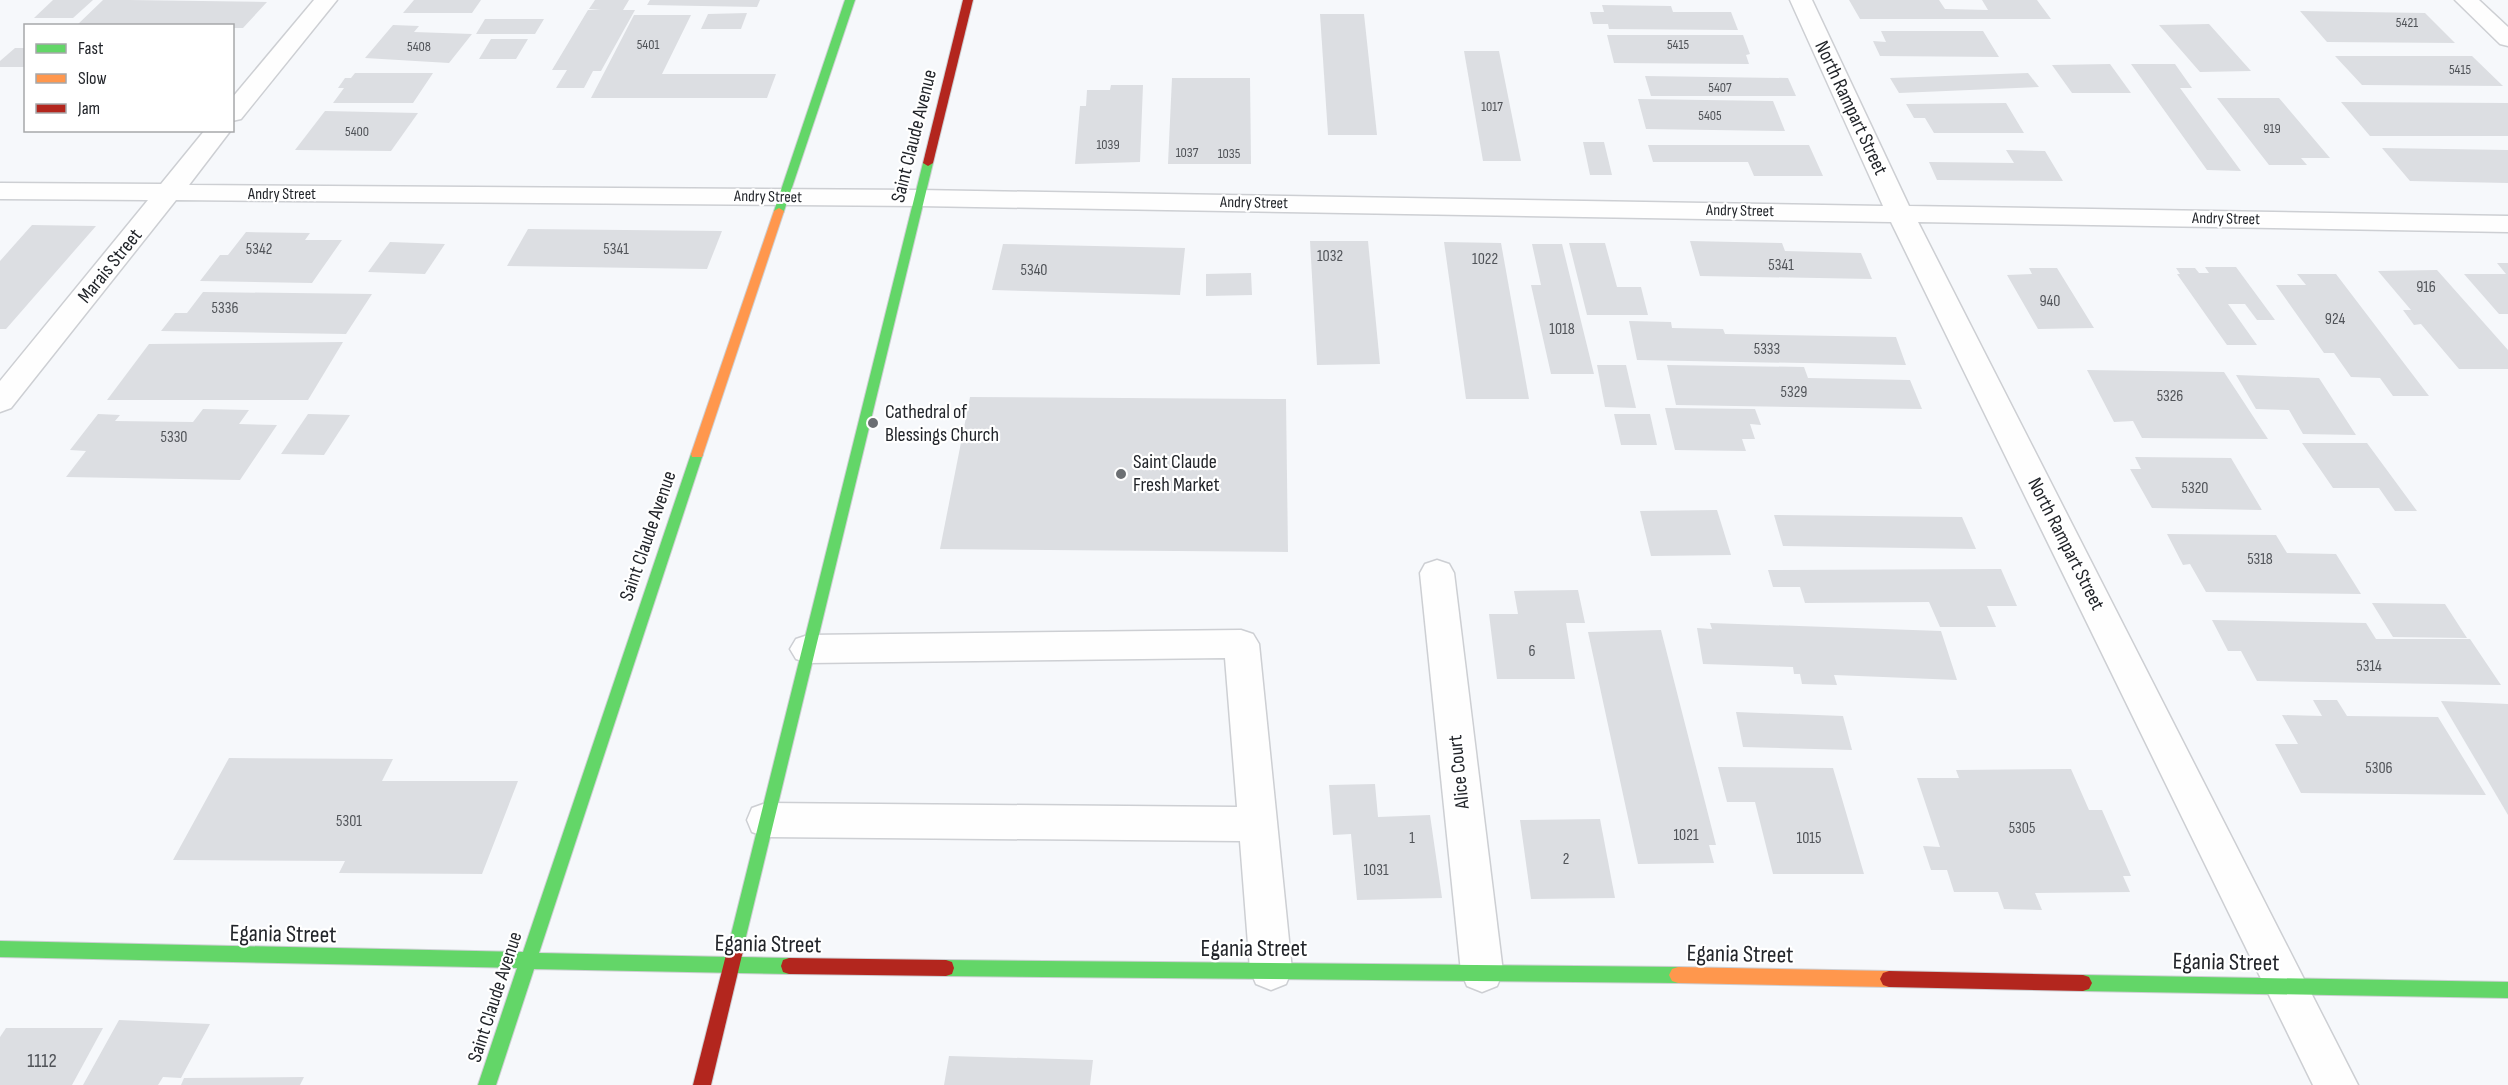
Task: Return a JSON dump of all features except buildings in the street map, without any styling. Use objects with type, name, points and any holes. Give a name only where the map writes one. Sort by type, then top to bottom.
[{"type":"main road","name":"Saint Claude Avenue","points":[[487,1085],[850,0]]},
{"type":"main road","name":"Saint Claude Avenue","points":[[702,1085],[968,0]]},
{"type":"main road","name":"Egania Street","points":[[0,949],[526,963],[1482,972],[2508,990]]},
{"type":"street","points":[[234,112],[326,0]]},
{"type":"street","name":"North Rampart Street","points":[[1800,0],[1900,214],[2289,986],[2336,1085]]},
{"type":"street","points":[[2466,0],[2508,39]]},
{"type":"street","name":"Marais Street","points":[[0,401],[217,132]]},
{"type":"street","name":"Andry Street","points":[[0,191],[919,198],[2508,224]]},
{"type":"street","name":"Alice Court","points":[[1437,573],[1482,972]]},
{"type":"street","points":[[808,650],[1241,644],[1271,970]]},
{"type":"street","points":[[766,820],[1258,824]]},
{"type":"traffic: fast","points":[[779,211],[850,0]]},
{"type":"traffic: fast","points":[[735,951],[928,163]]},
{"type":"traffic: fast","points":[[487,1085],[697,454]]},
{"type":"traffic: fast","points":[[0,949],[789,966]]},
{"type":"traffic: fast","points":[[946,968],[1678,975]]},
{"type":"traffic: fast","points":[[2083,983],[2508,990]]},
{"type":"traffic: slow","points":[[697,454],[779,211]]},
{"type":"traffic: slow","points":[[1678,975],[1889,979]]},
{"type":"traffic: jam","points":[[928,163],[968,0]]},
{"type":"traffic: jam","points":[[702,1085],[735,951]]},
{"type":"traffic: jam","points":[[789,966],[946,968]]},
{"type":"traffic: jam","points":[[1889,979],[2083,983]]},
{"type":"place","name":"Cathedral of Blessings Church","points":[[873,423]]},
{"type":"place","name":"Saint Claude Fresh Market","points":[[1121,474]]}]
